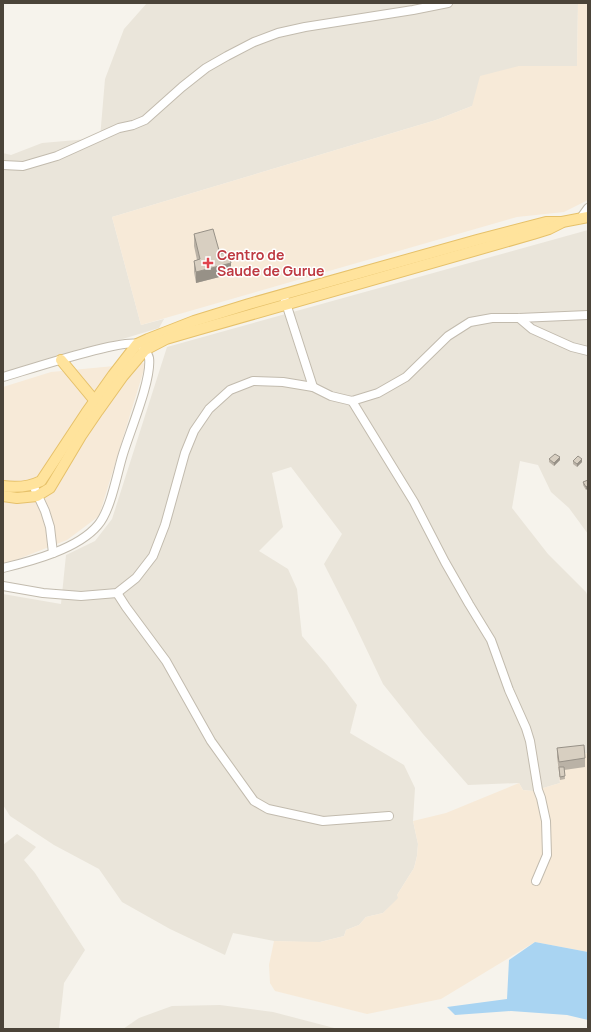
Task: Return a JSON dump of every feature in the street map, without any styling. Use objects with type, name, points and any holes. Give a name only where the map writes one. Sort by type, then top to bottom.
[{"type":"main road","points":[[3,486],[15,488],[32,485],[41,481],[94,400],[141,347],[163,332],[283,294],[522,228],[546,222],[562,222],[584,218]]},
{"type":"main road","points":[[3,496],[17,498],[37,496],[50,488],[81,436],[123,376],[141,347],[533,234],[549,229],[562,222]]},
{"type":"main road","points":[[61,360],[94,400]]},
{"type":"street","points":[[3,165],[22,166],[57,156],[119,128],[133,125],[145,120],[206,68],[254,42],[278,33],[305,27],[448,3]]},
{"type":"street","points":[[584,218],[588,208]]},
{"type":"street","points":[[283,294],[312,387]]},
{"type":"street","points":[[3,586],[43,593],[81,596],[117,593],[136,578],[153,556],[165,525],[184,453],[194,431],[209,409],[230,390],[253,382],[283,382],[312,387],[331,396],[352,401],[378,393],[406,377],[448,336],[470,322],[492,318],[588,315]]},
{"type":"street","points":[[519,318],[532,329],[572,347],[588,351]]},
{"type":"street","points":[[3,377],[123,343],[141,347],[149,356],[147,376],[122,454],[108,507],[99,525],[81,539],[53,554],[3,568]]},
{"type":"street","points":[[352,401],[414,502],[457,583],[491,640],[508,690],[526,728],[530,741],[538,790],[546,821],[546,856],[536,881]]},
{"type":"street","points":[[32,485],[50,527],[53,554]]},
{"type":"street","points":[[117,593],[126,608],[166,661],[211,742],[254,801],[268,809],[323,821],[389,816]]},
{"type":"shaded area","points":[[147,3],[578,3],[577,66],[519,66],[472,106],[436,120],[112,217],[141,325],[164,319],[159,328],[3,375],[3,153],[11,155],[42,143],[100,138],[105,79],[124,29]]},
{"type":"shaded area","points":[[578,3],[588,3],[588,199],[586,201],[564,212],[517,217],[141,325],[112,217],[436,120],[472,106],[480,76],[519,66],[577,66]]},
{"type":"shaded area","points":[[588,230],[588,534],[569,508],[551,492],[538,465],[520,461],[512,508],[548,554],[586,592],[588,597],[588,753],[557,757],[560,783],[533,791],[523,790],[519,783],[468,785],[423,734],[383,684],[324,564],[342,534],[291,467],[272,473],[283,527],[259,551],[288,569],[297,589],[302,636],[327,665],[357,705],[350,733],[404,765],[415,788],[413,821],[418,844],[417,856],[414,868],[397,895],[399,898],[383,913],[366,917],[359,925],[346,930],[344,936],[320,942],[301,942],[274,941],[233,933],[225,955],[170,929],[122,902],[99,869],[54,845],[10,816],[3,805],[3,594],[61,604],[66,555],[95,541],[112,519],[167,347]]},
{"type":"shaded area","points":[[146,363],[99,516],[67,540],[3,565],[3,387],[51,372]]},
{"type":"shaded area","points":[[588,753],[588,952],[535,942],[441,999],[367,1014],[275,991],[270,983],[269,965],[274,941],[320,942],[344,936],[346,930],[359,925],[366,917],[383,913],[398,898],[397,895],[414,868],[417,856],[418,844],[413,821],[446,813],[519,783],[523,790],[533,791],[560,783],[557,757]]},
{"type":"shaded area","points":[[17,834],[36,847],[24,860],[35,873],[85,950],[64,983],[59,1029],[3,1029],[3,845]]},
{"type":"shaded area","points":[[220,1005],[273,1012],[338,1029],[123,1029],[139,1018],[172,1006]]},
{"type":"water","points":[[535,942],[588,952],[588,1020],[567,1015],[511,1011],[455,1015],[447,1007],[507,999],[509,960]]},
{"type":"building","points":[[213,229],[220,254],[228,252],[231,263],[196,272],[194,261],[200,259],[194,234]]},
{"type":"building","points":[[555,454],[560,457],[554,463],[549,459]]},
{"type":"building","points":[[578,456],[582,459],[577,464],[573,461]]},
{"type":"building","points":[[588,480],[588,485],[586,487],[583,482]]},
{"type":"building","points":[[584,745],[585,758],[559,762],[557,748]]},
{"type":"building","points":[[559,767],[564,767],[565,776],[560,777]]},
{"type":"place","name":"Centro de Saude de Gurue","points":[[208,263]]}]
